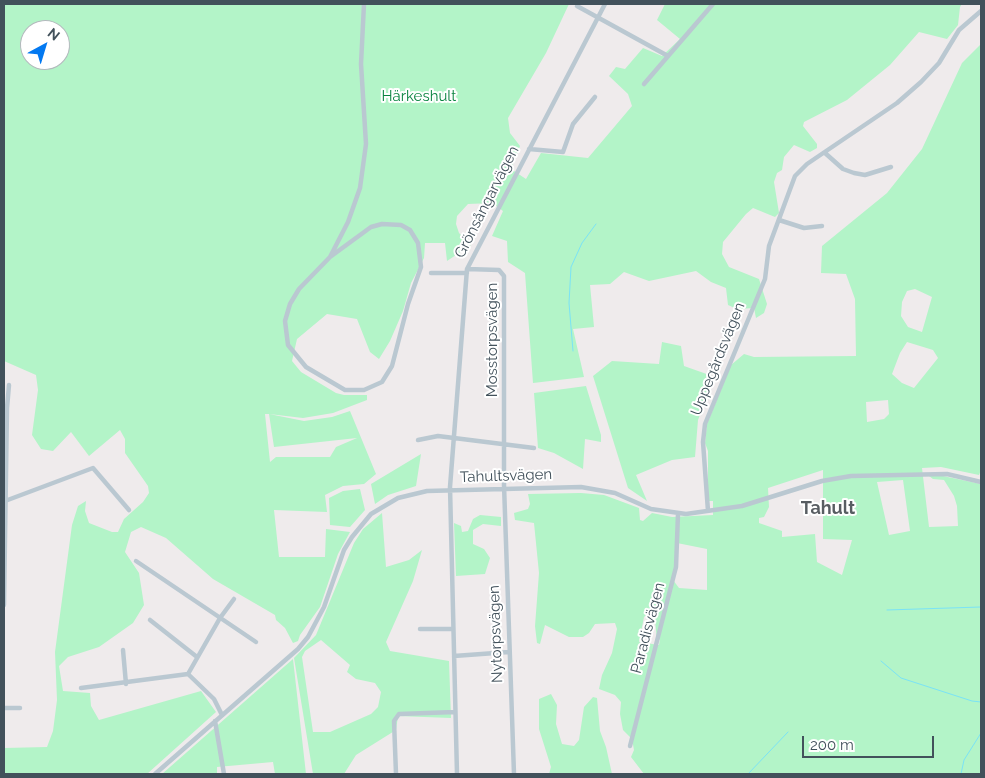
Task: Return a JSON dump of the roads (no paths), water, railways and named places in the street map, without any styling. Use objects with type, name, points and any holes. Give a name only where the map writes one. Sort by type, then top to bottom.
[{"type":"street","points":[[330,257],[371,227],[382,224],[401,225],[410,230],[415,236],[420,251],[421,267],[408,304],[392,366],[382,382],[364,390],[345,390],[321,378],[306,367],[288,345],[285,321],[290,304],[305,281],[330,257],[348,222],[360,188],[366,144],[360,64],[364,4]]},
{"type":"street","name":"Grönsångarvägen","points":[[457,774],[450,490],[452,439],[467,271],[605,4]]},
{"type":"street","points":[[644,84],[711,6],[703,4]]},
{"type":"street","points":[[577,6],[597,19],[668,56]]},
{"type":"street","name":"Uppegårdsvägen","points":[[708,512],[703,451],[705,424],[765,279],[769,246],[795,176],[807,164],[896,103],[921,82],[939,63],[959,30],[981,11]]},
{"type":"street","points":[[529,149],[563,152],[574,124],[595,98]]},
{"type":"street","points":[[825,153],[843,169],[854,173],[865,175],[891,167]]},
{"type":"street","points":[[779,220],[804,228],[822,226]]},
{"type":"street","name":"Mosstorpsvägen","points":[[467,271],[494,269],[503,272],[504,276],[504,490]]},
{"type":"street","points":[[431,273],[467,271]]},
{"type":"street","points":[[4,605],[9,385]]},
{"type":"street","points":[[418,440],[438,436],[534,448]]},
{"type":"street","points":[[5,501],[93,468],[128,510]]},
{"type":"street","name":"Tahultsvägen","points":[[155,774],[308,637],[324,607],[344,550],[357,529],[371,514],[390,501],[406,495],[450,490],[595,488],[616,493],[651,509],[678,514],[708,512],[761,502],[830,479],[851,476],[947,474],[981,482]]},
{"type":"street","name":"Nytorpsvägen","points":[[504,490],[508,652],[514,774]]},
{"type":"street","name":"Paradisvägen","points":[[630,746],[676,567],[678,514]]},
{"type":"street","points":[[136,560],[256,642]]},
{"type":"street","points":[[188,674],[220,618],[234,599]]},
{"type":"street","points":[[150,620],[197,656]]},
{"type":"street","points":[[420,629],[452,629]]},
{"type":"street","points":[[123,650],[126,684]]},
{"type":"street","points":[[454,656],[508,652]]},
{"type":"street","points":[[188,674],[214,699],[222,715]]},
{"type":"street","points":[[81,688],[126,684],[188,674]]},
{"type":"street","points":[[4,708],[20,708]]},
{"type":"street","points":[[396,774],[394,721],[399,714],[455,712]]},
{"type":"street","points":[[215,721],[224,774]]},
{"type":"waterway","points":[[573,351],[569,303],[571,267],[582,243],[596,224]]},
{"type":"waterway","points":[[887,610],[981,607]]},
{"type":"waterway","points":[[881,661],[901,678],[972,701],[981,702]]},
{"type":"waterway","points":[[748,774],[788,732]]},
{"type":"waterway","points":[[961,774],[964,760],[981,733]]},
{"type":"district","name":"Tahult","points":[[828,509]]},
{"type":"park label","name":"Härkeshult","points":[[419,96]]}]
